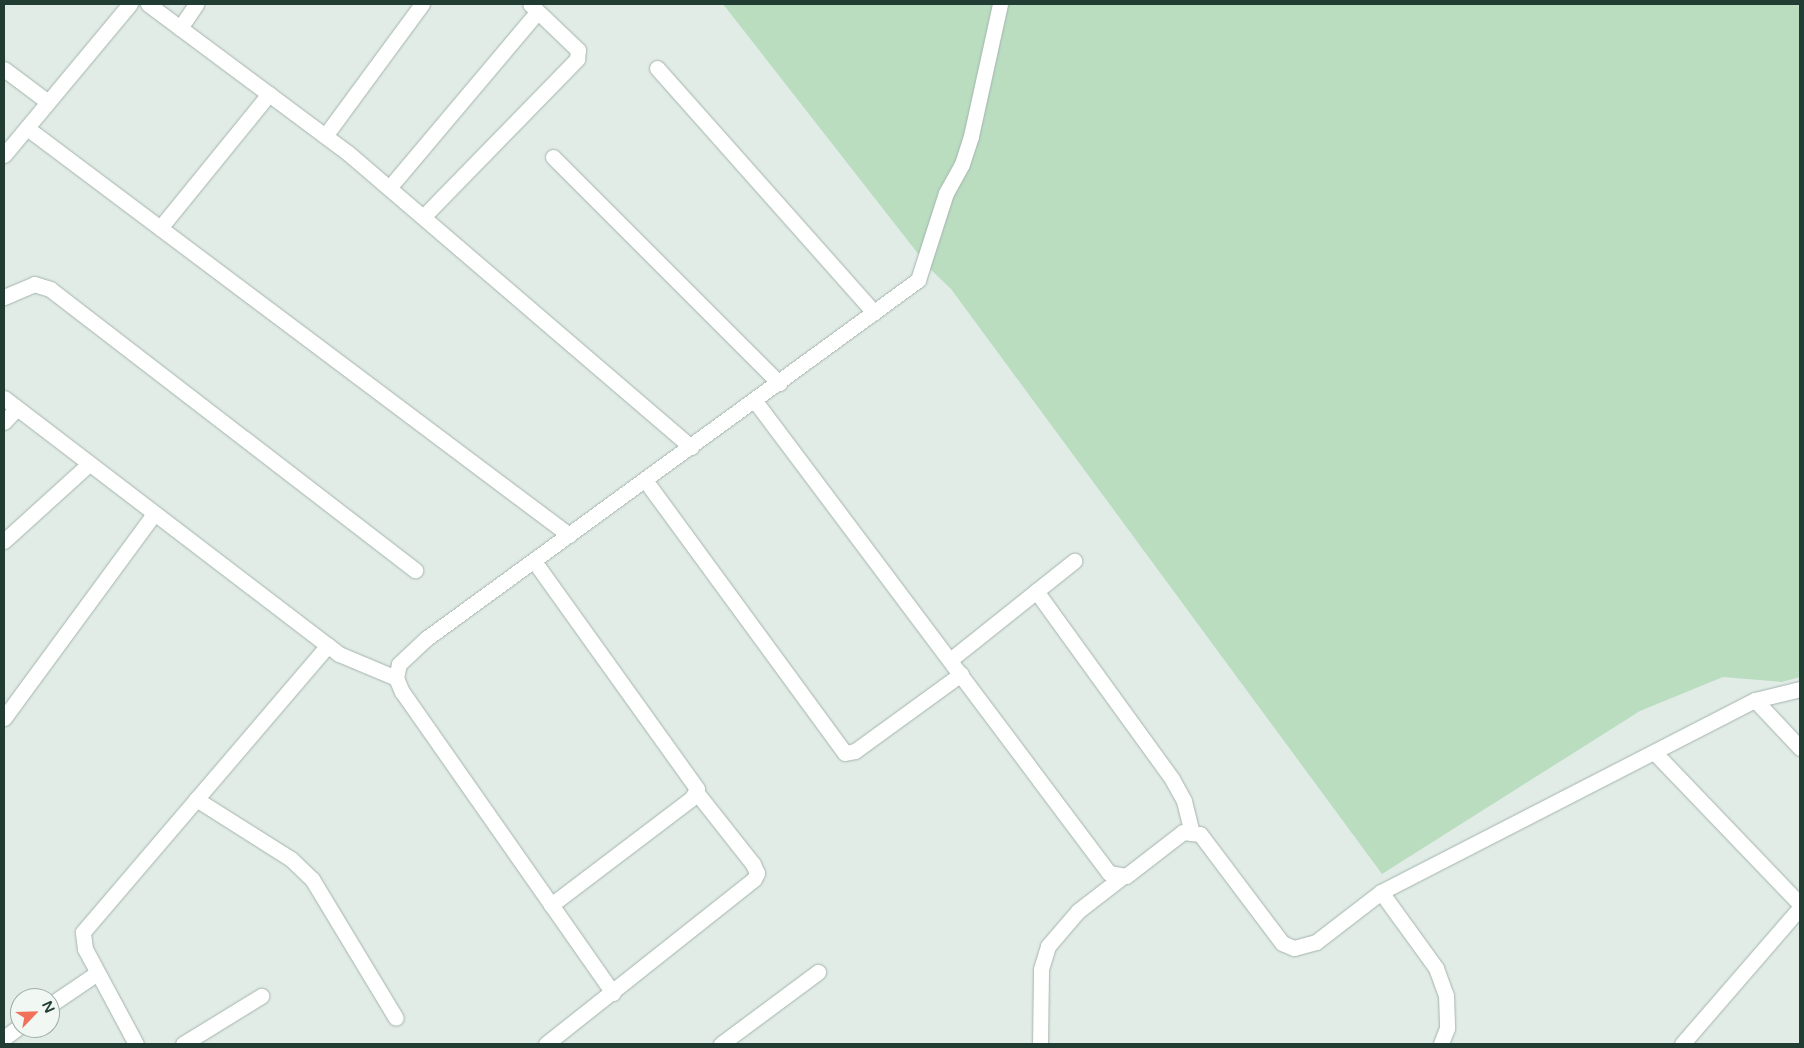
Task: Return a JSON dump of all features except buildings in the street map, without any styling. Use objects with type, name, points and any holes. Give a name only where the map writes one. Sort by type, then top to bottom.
[{"type":"street","points":[[4,155],[130,4]]},
{"type":"street","points":[[148,4],[269,94],[389,188],[692,447]]},
{"type":"street","points":[[180,28],[196,4]]},
{"type":"street","points":[[324,136],[422,4]]},
{"type":"street","points":[[396,678],[398,664],[427,638],[692,447],[918,280],[946,193],[962,164],[971,136],[1000,4]]},
{"type":"street","points":[[389,188],[534,8],[578,50],[577,59],[423,217]]},
{"type":"street","points":[[657,68],[874,312]]},
{"type":"street","points":[[4,69],[48,102]]},
{"type":"street","points":[[160,228],[269,94]]},
{"type":"street","points":[[27,128],[569,535]]},
{"type":"street","points":[[553,157],[779,383]]},
{"type":"street","points":[[4,297],[34,284],[50,289],[415,570]]},
{"type":"street","points":[[4,398],[328,645],[364,667],[396,678],[613,993]]},
{"type":"street","points":[[755,401],[1109,873],[1122,877]]},
{"type":"street","points":[[4,422],[17,408]]},
{"type":"street","points":[[4,541],[89,464]]},
{"type":"street","points":[[645,480],[841,751],[855,751],[961,674]]},
{"type":"street","points":[[4,718],[154,514]]},
{"type":"street","points":[[950,660],[1074,560]]},
{"type":"street","points":[[534,561],[695,785],[697,793],[757,873],[613,993],[546,1044]]},
{"type":"street","points":[[1036,591],[1172,779],[1184,801],[1192,832]]},
{"type":"street","points":[[136,1044],[97,973],[82,941],[84,932],[328,645]]},
{"type":"street","points":[[1040,1044],[1041,969],[1048,946],[1078,911],[1179,835],[1192,832],[1203,838],[1282,943],[1294,948],[1316,942],[1381,892],[1656,753],[1755,700],[1800,689]]},
{"type":"street","points":[[1755,700],[1800,748]]},
{"type":"street","points":[[1656,753],[1800,904]]},
{"type":"street","points":[[551,905],[697,793]]},
{"type":"street","points":[[196,799],[292,860],[312,879],[396,1018]]},
{"type":"street","points":[[1381,892],[1436,968],[1446,995],[1447,1028],[1441,1044]]},
{"type":"street","points":[[1682,1044],[1800,908]]},
{"type":"street","points":[[729,1042],[818,972]]},
{"type":"street","points":[[60,998],[97,973]]},
{"type":"street","points":[[183,1044],[261,996]]},
{"type":"green space","points":[[723,4],[1800,4],[1800,677],[1782,682],[1723,677],[1640,711],[1382,874],[951,289],[930,269]]}]
